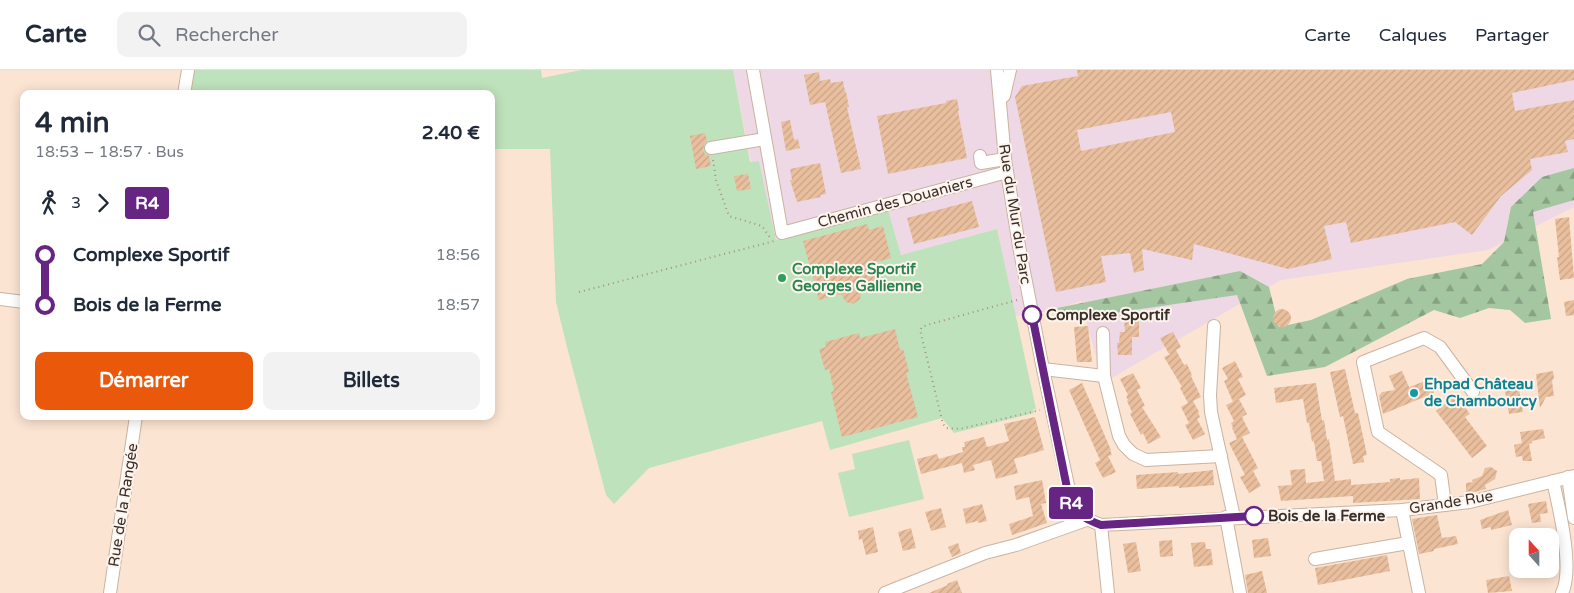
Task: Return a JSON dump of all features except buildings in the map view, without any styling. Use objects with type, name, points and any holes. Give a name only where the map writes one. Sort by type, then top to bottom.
[{"type":"street","points":[[185,90],[188,70]]},
{"type":"street","points":[[753,70],[765,139],[778,237]]},
{"type":"street","name":"Rue du Mur du Parc","points":[[997,70],[1005,159],[1042,369],[1072,504],[1086,520]]},
{"type":"street","name":"Rue du Mur du Parc","points":[[1001,108],[1010,70]]},
{"type":"street","points":[[712,148],[765,139]]},
{"type":"street","points":[[980,156],[981,163],[1005,159]]},
{"type":"street","name":"Chemin des Douaniers","points":[[778,237],[1007,172]]},
{"type":"street","points":[[0,299],[20,302]]},
{"type":"street","points":[[1214,326],[1210,394],[1211,412],[1221,456],[1240,593]]},
{"type":"street","points":[[1103,333],[1104,376],[1119,436],[1124,445],[1133,454],[1146,460],[1221,456]]},
{"type":"street","points":[[1445,505],[1441,475],[1378,432],[1363,362],[1424,338],[1440,348],[1473,392]]},
{"type":"street","points":[[1042,369],[1104,376]]},
{"type":"street","name":"Rue de la Rangée","points":[[110,593],[135,420]]},
{"type":"street","points":[[1571,477],[1574,518]]},
{"type":"street","name":"Grande Rue","points":[[1086,520],[1101,525],[1230,517],[1402,510],[1470,502],[1571,477]]},
{"type":"street","points":[[1553,482],[1566,540],[1567,578],[1562,593]]},
{"type":"street","points":[[1402,510],[1419,593]]},
{"type":"street","points":[[892,592],[985,553],[1086,520]]},
{"type":"street","points":[[1101,525],[1108,593]]},
{"type":"street","points":[[1315,559],[1408,542]]},
{"type":"path","points":[[712,148],[716,180],[729,216],[762,226],[778,237]]},
{"type":"path","points":[[579,292],[778,237]]},
{"type":"path","points":[[1029,298],[927,325],[920,330],[943,424],[946,428],[960,429],[1050,407]]},
{"type":"shaded area","points":[[733,70],[1574,70],[1574,207],[1488,250],[1281,280],[1103,383],[1081,301],[1050,311],[1015,316],[997,229],[901,255],[888,210],[776,240],[759,161],[751,162]]},
{"type":"green space","name":"Complexe Sportif Georges Gallienne","points":[[194,70],[541,70],[542,78],[581,70],[733,70],[750,162],[759,161],[776,240],[888,210],[901,255],[997,229],[1036,409],[1033,409],[1034,413],[954,433],[942,418],[830,450],[822,421],[649,468],[614,504],[606,495],[556,302],[550,149],[495,149],[495,90],[192,90]]},
{"type":"green space","points":[[1574,168],[1574,200],[1533,212],[1551,319],[1525,323],[1510,310],[1489,308],[1460,318],[1434,310],[1325,367],[1267,376],[1237,295],[1059,321],[1057,308],[1240,271],[1269,287],[1279,327],[1311,320],[1407,279],[1482,264],[1504,242],[1511,207],[1542,177]]},
{"type":"green space","points":[[909,440],[924,499],[849,517],[838,473],[855,469],[852,454]]},
{"type":"bus line","name":"R4","points":[[1032,315],[1068,493],[1072,504],[1086,520],[1101,525],[1254,516]]},
{"type":"place","name":"Complexe Sportif Georges Gallienne","points":[[782,278]]},
{"type":"place","name":"Complexe Sportif","points":[[1032,315]]},
{"type":"place","name":"Ehpad Château de Chambourcy","points":[[1414,393]]},
{"type":"place","name":"Bois de la Ferme","points":[[1254,516]]}]
